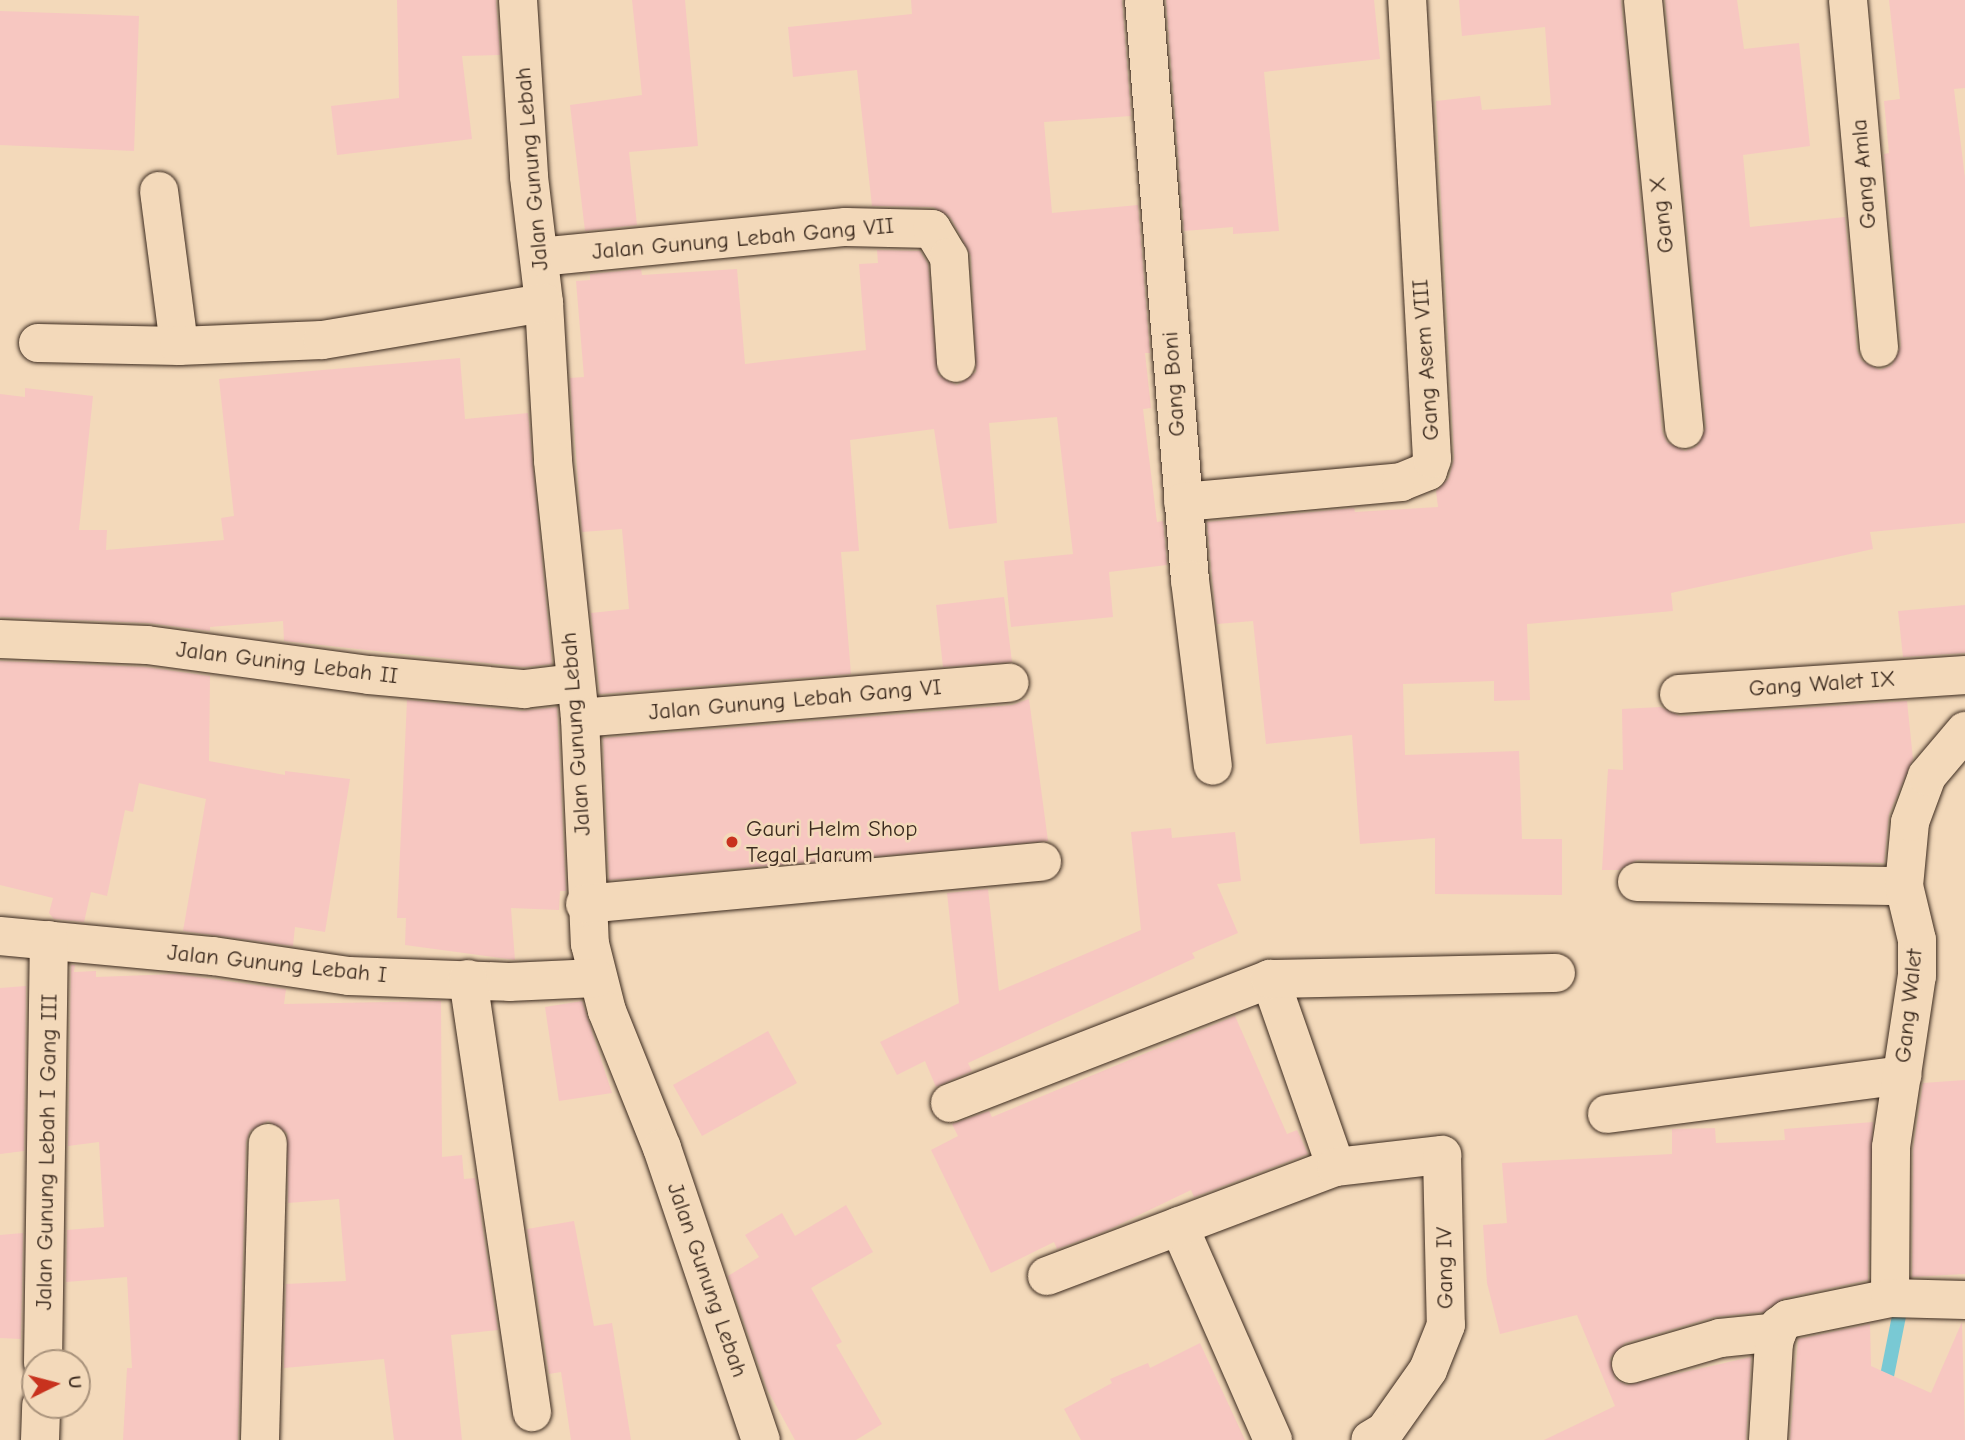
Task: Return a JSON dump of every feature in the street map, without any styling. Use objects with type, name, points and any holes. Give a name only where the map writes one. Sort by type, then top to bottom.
[{"type":"street","name":"Jalan Gunung Lebah","points":[[518,0],[544,303],[552,461],[577,700],[585,904],[596,978],[662,1148],[761,1440]]},
{"type":"street","name":"Gang Boni","points":[[1144,0],[1183,502],[1213,766]]},
{"type":"street","name":"Gang Asem VIII","points":[[1183,502],[1401,482],[1428,471],[1432,459],[1407,0]]},
{"type":"street","name":"Gang X","points":[[1643,0],[1684,429]]},
{"type":"street","name":"Gang Amla","points":[[1848,0],[1879,348]]},
{"type":"street","points":[[159,191],[179,346]]},
{"type":"street","name":"Jalan Gunung Lebah Gang VII","points":[[539,257],[846,227],[932,229],[949,257],[956,363]]},
{"type":"street","points":[[38,343],[179,346],[322,340],[544,303]]},
{"type":"street","name":"Jalan Guning Lebah II","points":[[0,639],[147,645],[369,675],[524,689],[577,700]]},
{"type":"street","name":"Gang Walet IX","points":[[1679,694],[1965,675]]},
{"type":"street","name":"Jalan Gunung Lebah Gang VI","points":[[577,700],[1010,683]]},
{"type":"street","name":"Gang Walet","points":[[1891,1298],[1891,1147],[1917,976],[1917,940],[1904,886],[1910,822],[1919,794],[1965,731]]},
{"type":"street","points":[[585,904],[1042,862]]},
{"type":"street","points":[[1637,882],[1904,886]]},
{"type":"street","name":"Jalan Gunung Lebah I","points":[[0,936],[349,976],[509,982],[596,978]]},
{"type":"street","name":"Jalan Gunung Lebah I Gang III","points":[[43,1349],[49,940]]},
{"type":"street","points":[[950,1103],[1270,978],[1556,973]]},
{"type":"street","points":[[1047,1276],[1336,1167],[1270,978]]},
{"type":"street","points":[[468,979],[531,1412]]},
{"type":"street","points":[[1607,1114],[1902,1075]]},
{"type":"street","points":[[260,1440],[268,1143]]},
{"type":"street","name":"Gang IV","points":[[1336,1167],[1442,1156],[1446,1325],[1428,1370],[1385,1431],[1370,1440]]},
{"type":"street","points":[[1179,1226],[1273,1440]]},
{"type":"street","points":[[1769,1440],[1779,1332],[1788,1319],[1891,1298],[1955,1299]]},
{"type":"street","points":[[1631,1364],[1720,1338],[1779,1332]]},
{"type":"street","points":[[40,1440],[41,1419]]},
{"type":"building","points":[[397,0],[496,0],[500,55],[462,56],[472,139],[337,155],[331,106],[399,98]]},
{"type":"building","points":[[632,0],[685,0],[698,146],[629,152],[637,225],[585,231],[570,105],[642,95]]},
{"type":"building","points":[[911,0],[1122,0],[1131,116],[1044,122],[1052,213],[1138,205],[1150,353],[1145,353],[1151,408],[1143,409],[1157,522],[1163,521],[1167,565],[1109,572],[1113,617],[1011,627],[1004,561],[1073,554],[1057,417],[989,423],[997,523],[949,529],[934,429],[850,440],[859,551],[841,552],[851,674],[600,694],[591,613],[629,609],[622,529],[582,532],[570,378],[584,377],[576,281],[590,280],[590,274],[641,269],[642,275],[737,269],[745,364],[866,350],[859,264],[878,263],[877,250],[920,251],[928,264],[938,375],[957,385],[976,372],[971,256],[951,218],[933,207],[872,206],[857,70],[793,77],[788,27],[912,14]]},
{"type":"building","points":[[1166,0],[1374,0],[1380,59],[1264,72],[1279,231],[1233,234],[1233,227],[1184,231]]},
{"type":"building","points":[[1459,0],[1621,0],[1662,431],[1667,442],[1685,451],[1697,446],[1706,427],[1665,0],[1737,0],[1744,49],[1799,43],[1810,146],[1743,155],[1750,227],[1845,217],[1857,350],[1862,361],[1880,370],[1892,365],[1901,346],[1884,154],[1889,153],[1884,101],[1900,99],[1889,0],[1965,0],[1965,88],[1954,89],[1965,178],[1965,523],[1870,532],[1873,549],[1671,593],[1673,611],[1527,624],[1530,700],[1494,701],[1494,681],[1403,684],[1405,755],[1519,751],[1522,839],[1562,839],[1562,895],[1435,894],[1435,838],[1360,844],[1352,735],[1266,744],[1253,621],[1217,624],[1207,522],[1354,508],[1355,512],[1438,507],[1436,491],[1449,478],[1454,458],[1436,101],[1480,96],[1482,110],[1551,105],[1545,27],[1462,36]]},
{"type":"building","points":[[0,11],[139,16],[134,151],[0,145]]},
{"type":"building","points":[[460,358],[465,419],[528,413],[552,664],[524,667],[284,641],[283,621],[210,627],[210,631],[148,623],[0,617],[0,394],[25,397],[25,388],[93,396],[79,530],[107,530],[106,550],[224,540],[221,518],[234,516],[219,379]]},
{"type":"building","points":[[1004,597],[1012,662],[943,667],[936,605]]},
{"type":"building","points":[[1965,605],[1965,653],[1903,657],[1898,611]]},
{"type":"building","points":[[0,661],[145,667],[210,676],[209,761],[285,775],[285,771],[350,779],[325,932],[295,927],[293,946],[183,931],[206,799],[139,783],[133,812],[125,810],[107,896],[91,892],[84,922],[54,919],[49,913],[53,898],[0,885]]},
{"type":"building","points":[[1029,699],[1048,841],[609,880],[603,738],[1012,705]]},
{"type":"building","points":[[407,700],[522,711],[557,707],[566,891],[560,891],[559,910],[511,908],[515,960],[405,945],[406,918],[397,918]]},
{"type":"building","points":[[1907,701],[1913,759],[1889,814],[1884,863],[1637,860],[1619,870],[1602,870],[1608,769],[1623,770],[1622,709],[1661,707],[1680,716]]},
{"type":"building","points":[[1171,828],[1172,838],[1235,832],[1241,881],[1217,884],[1238,933],[1192,953],[1195,958],[968,1063],[972,1071],[936,1087],[925,1061],[897,1075],[880,1042],[959,1003],[947,893],[988,889],[999,991],[1141,930],[1131,832]]},
{"type":"building","points":[[71,965],[75,965],[74,972],[96,971],[96,977],[176,974],[286,989],[284,1004],[441,1001],[442,1157],[462,1155],[464,1179],[475,1178],[498,1330],[451,1335],[462,1440],[394,1440],[384,1359],[284,1368],[286,1284],[346,1281],[339,1199],[288,1203],[287,1133],[268,1121],[250,1131],[246,1142],[238,1440],[123,1440],[127,1368],[132,1368],[127,1277],[66,1282],[67,1230],[104,1227],[99,1142],[68,1146]]},
{"type":"building","points":[[26,986],[24,1151],[0,1154],[0,988]]},
{"type":"building","points":[[582,1001],[612,1093],[559,1101],[545,1007]]},
{"type":"building","points":[[1235,1016],[1287,1134],[1297,1130],[1308,1154],[1194,1197],[1191,1190],[1108,1230],[1057,1249],[1054,1242],[991,1273],[931,1150],[958,1136],[952,1124],[989,1111],[992,1117]]},
{"type":"building","points":[[768,1031],[797,1083],[702,1136],[673,1085]]},
{"type":"building","points":[[1965,1080],[1965,1274],[1912,1277],[1913,1149],[1923,1083]]},
{"type":"building","points":[[1873,1122],[1868,1280],[1784,1298],[1764,1312],[1714,1317],[1625,1343],[1610,1358],[1615,1379],[1627,1385],[1751,1357],[1746,1440],[1544,1440],[1615,1406],[1577,1315],[1500,1334],[1487,1283],[1483,1225],[1507,1223],[1502,1163],[1672,1154],[1672,1129],[1715,1128],[1716,1143],[1785,1140],[1784,1129]]},
{"type":"building","points":[[846,1205],[873,1252],[811,1288],[842,1342],[836,1345],[882,1424],[856,1440],[795,1440],[767,1389],[728,1276],[759,1257],[745,1235],[782,1213],[795,1236]]},
{"type":"building","points":[[574,1221],[594,1326],[612,1323],[631,1440],[571,1440],[561,1372],[549,1374],[527,1229]]},
{"type":"building","points":[[23,1233],[21,1339],[0,1338],[0,1235]]},
{"type":"building","points":[[1962,1322],[1965,1440],[1790,1440],[1798,1339],[1870,1324],[1871,1366],[1931,1393]]},
{"type":"building","points":[[1200,1343],[1245,1440],[1081,1440],[1064,1409],[1112,1383],[1110,1379],[1148,1363],[1150,1368]]},
{"type":"waterway","points":[[1884,1391],[1902,1301]]},
{"type":"place","name":"Gauri Helm Shop Tegal Harum","points":[[732,842]]}]
